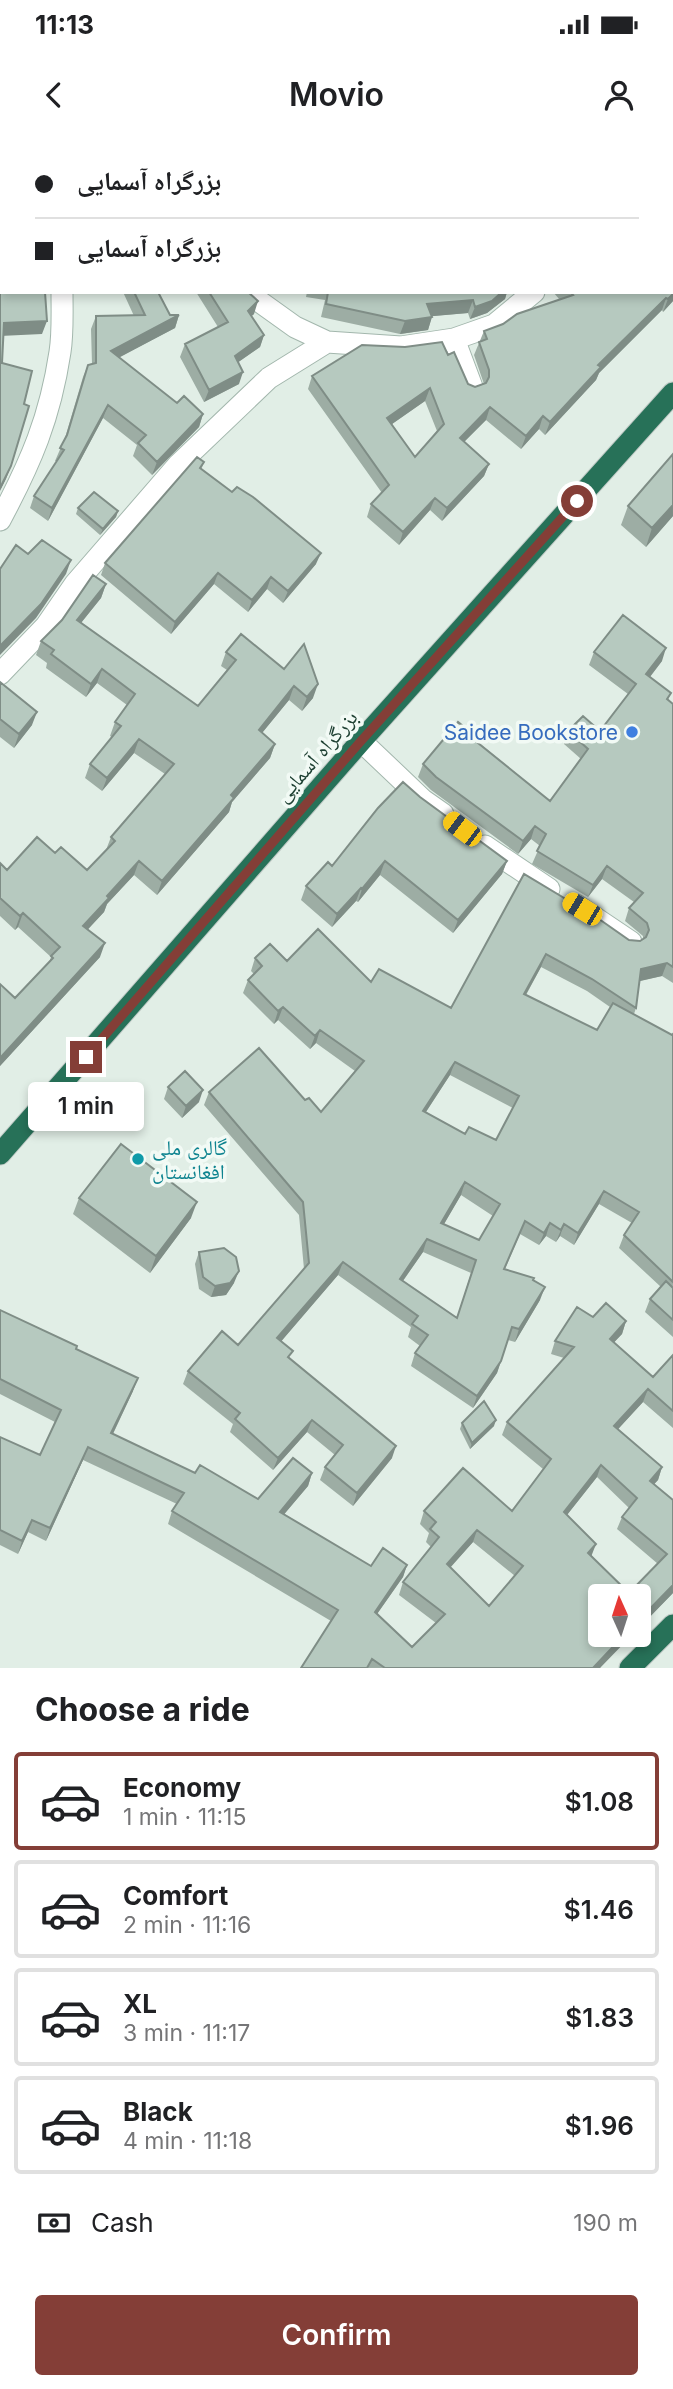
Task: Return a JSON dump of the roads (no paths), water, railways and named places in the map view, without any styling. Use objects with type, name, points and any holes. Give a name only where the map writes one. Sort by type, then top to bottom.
[{"type":"highway","name":"بزرگراه آسمایی","points":[[0,1154],[361,741],[673,393]]},
{"type":"highway","points":[[630,1668],[673,1625]]},
{"type":"street","points":[[0,520],[32,457],[48,413],[60,350],[62,294]]},
{"type":"street","points":[[249,294],[295,327],[327,342],[401,347],[454,339],[494,325],[529,294]]},
{"type":"street","points":[[454,339],[472,387]]},
{"type":"street","points":[[0,674],[46,625],[75,584],[179,464],[269,378],[327,342]]},
{"type":"street","points":[[361,741],[423,800],[521,872],[602,921],[631,942]]},
{"type":"place","name":"Saidee Bookstore","points":[[632,732]]},
{"type":"place","name":"گالری ملی افغانستان","points":[[138,1159]]}]
